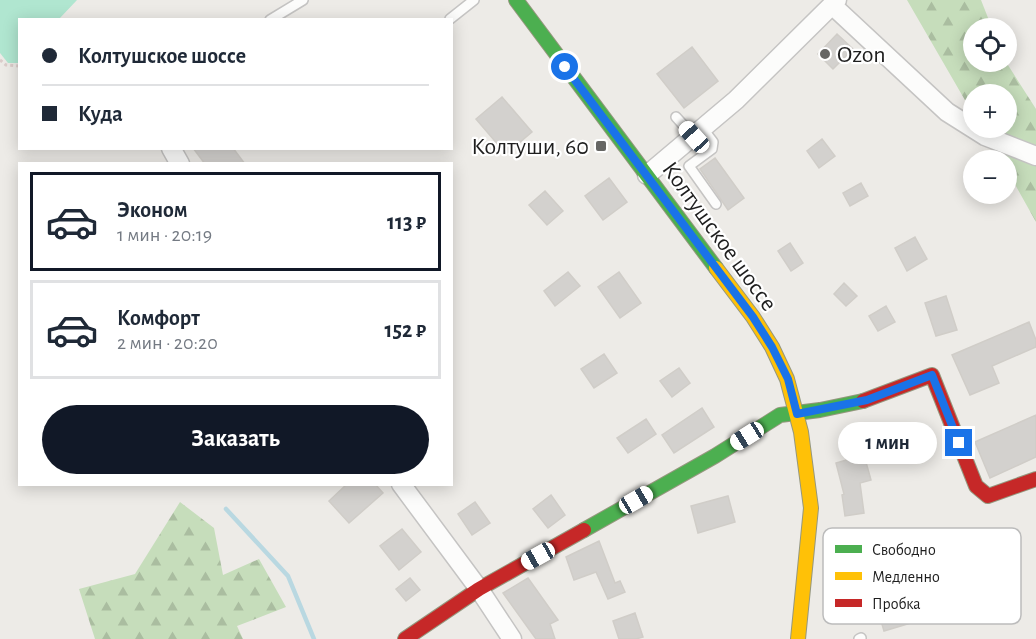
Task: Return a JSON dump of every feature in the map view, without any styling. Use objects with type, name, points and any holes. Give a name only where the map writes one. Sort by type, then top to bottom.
[{"type":"street","name":"Колтушское шоссе","points":[[516,0],[753,317],[788,379],[797,414],[809,482],[811,508],[804,597],[798,639]]},
{"type":"street","points":[[647,175],[736,100],[835,3],[947,112],[985,136],[1036,156]]},
{"type":"street","points":[[405,639],[479,590],[715,456],[780,416],[867,400],[932,375],[947,400],[976,486],[988,496],[1036,479]]},
{"type":"street","points":[[402,486],[512,639]]},
{"type":"lane","points":[[273,18],[303,0]]},
{"type":"lane","points":[[451,18],[474,0]]},
{"type":"lane","points":[[676,117],[713,142],[712,149],[689,166],[716,204]]},
{"type":"path","points":[[0,60],[6,65],[18,66]]},
{"type":"green space","points":[[0,0],[77,0],[60,18],[18,18],[18,63],[8,63],[0,53]]},
{"type":"green space","points":[[907,0],[981,0],[988,18],[963,18],[963,72],[1012,72],[1036,109],[1036,222],[1017,188],[1017,150],[995,150],[988,138],[1017,138],[1017,84],[963,84],[963,97]]},
{"type":"green space","points":[[180,502],[214,528],[223,575],[259,559],[286,607],[237,626],[243,639],[95,639],[79,589],[135,574]]},
{"type":"building","points":[[837,34],[853,49],[833,69],[818,54]]},
{"type":"building","points":[[692,47],[718,81],[684,108],[657,74]]},
{"type":"building","points":[[502,97],[532,132],[506,154],[476,119]]},
{"type":"building","points":[[822,139],[835,156],[819,168],[807,151]]},
{"type":"building","points":[[194,150],[234,150],[244,162],[204,162]]},
{"type":"building","points":[[715,158],[744,198],[728,210],[700,169]]},
{"type":"building","points":[[609,178],[627,202],[603,220],[585,196]]},
{"type":"building","points":[[861,183],[868,196],[850,206],[843,193]]},
{"type":"building","points":[[545,191],[563,211],[547,225],[529,205]]},
{"type":"building","points":[[915,237],[927,259],[907,271],[895,248]]},
{"type":"building","points":[[790,243],[803,263],[791,271],[778,251]]},
{"type":"building","points":[[568,272],[580,286],[555,306],[544,291]]},
{"type":"building","points":[[619,272],[641,303],[620,318],[598,287]]},
{"type":"building","points":[[844,283],[857,296],[846,306],[834,294]]},
{"type":"building","points":[[946,296],[957,330],[936,336],[925,303]]},
{"type":"building","points":[[886,306],[895,322],[878,331],[869,316]]},
{"type":"building","points":[[1029,322],[1036,340],[1036,347],[992,366],[999,383],[970,395],[952,355]]},
{"type":"building","points":[[604,354],[617,373],[594,388],[581,369]]},
{"type":"building","points":[[679,368],[690,383],[672,397],[660,381]]},
{"type":"building","points":[[702,408],[714,427],[674,453],[662,435]]},
{"type":"building","points":[[1036,415],[1036,457],[990,478],[975,442]]},
{"type":"building","points":[[646,419],[656,434],[628,453],[617,438]]},
{"type":"building","points":[[864,455],[871,480],[860,483],[864,513],[845,516],[842,495],[844,494],[836,463]]},
{"type":"building","points":[[345,486],[377,486],[383,493],[349,523],[329,501]]},
{"type":"building","points":[[551,495],[565,515],[548,528],[533,509]]},
{"type":"building","points":[[728,496],[735,522],[698,533],[691,506]]},
{"type":"building","points":[[475,502],[490,523],[472,535],[458,514]]},
{"type":"building","points":[[402,529],[421,552],[399,570],[380,546]]},
{"type":"building","points":[[599,541],[615,583],[620,581],[625,592],[608,599],[596,572],[574,580],[566,557]]},
{"type":"building","points":[[410,578],[420,590],[406,601],[396,589]]},
{"type":"building","points":[[528,578],[558,620],[550,624],[555,639],[536,639],[503,593]]},
{"type":"building","points":[[635,613],[643,637],[619,639],[613,621]]},
{"type":"building","points":[[882,624],[907,624],[884,631]]},
{"type":"waterway","points":[[226,509],[288,576],[314,639]]},
{"type":"traffic: fast","points":[[516,0],[716,268]]},
{"type":"traffic: fast","points":[[584,530],[715,456],[780,415],[863,401]]},
{"type":"traffic: slow","points":[[716,268],[753,317],[772,347],[787,379],[801,432],[811,508],[798,639]]},
{"type":"traffic: jam","points":[[863,401],[932,375],[976,486],[988,496],[1036,479]]},
{"type":"traffic: jam","points":[[405,639],[479,589],[584,530]]},
{"type":"place","name":"Ozon","points":[[825,54]]},
{"type":"place","name":"Колтуши, 60","points":[[601,146]]},
{"type":"route","points":[[565,67],[753,317],[788,379],[797,414],[867,400],[932,375],[959,443]]}]
